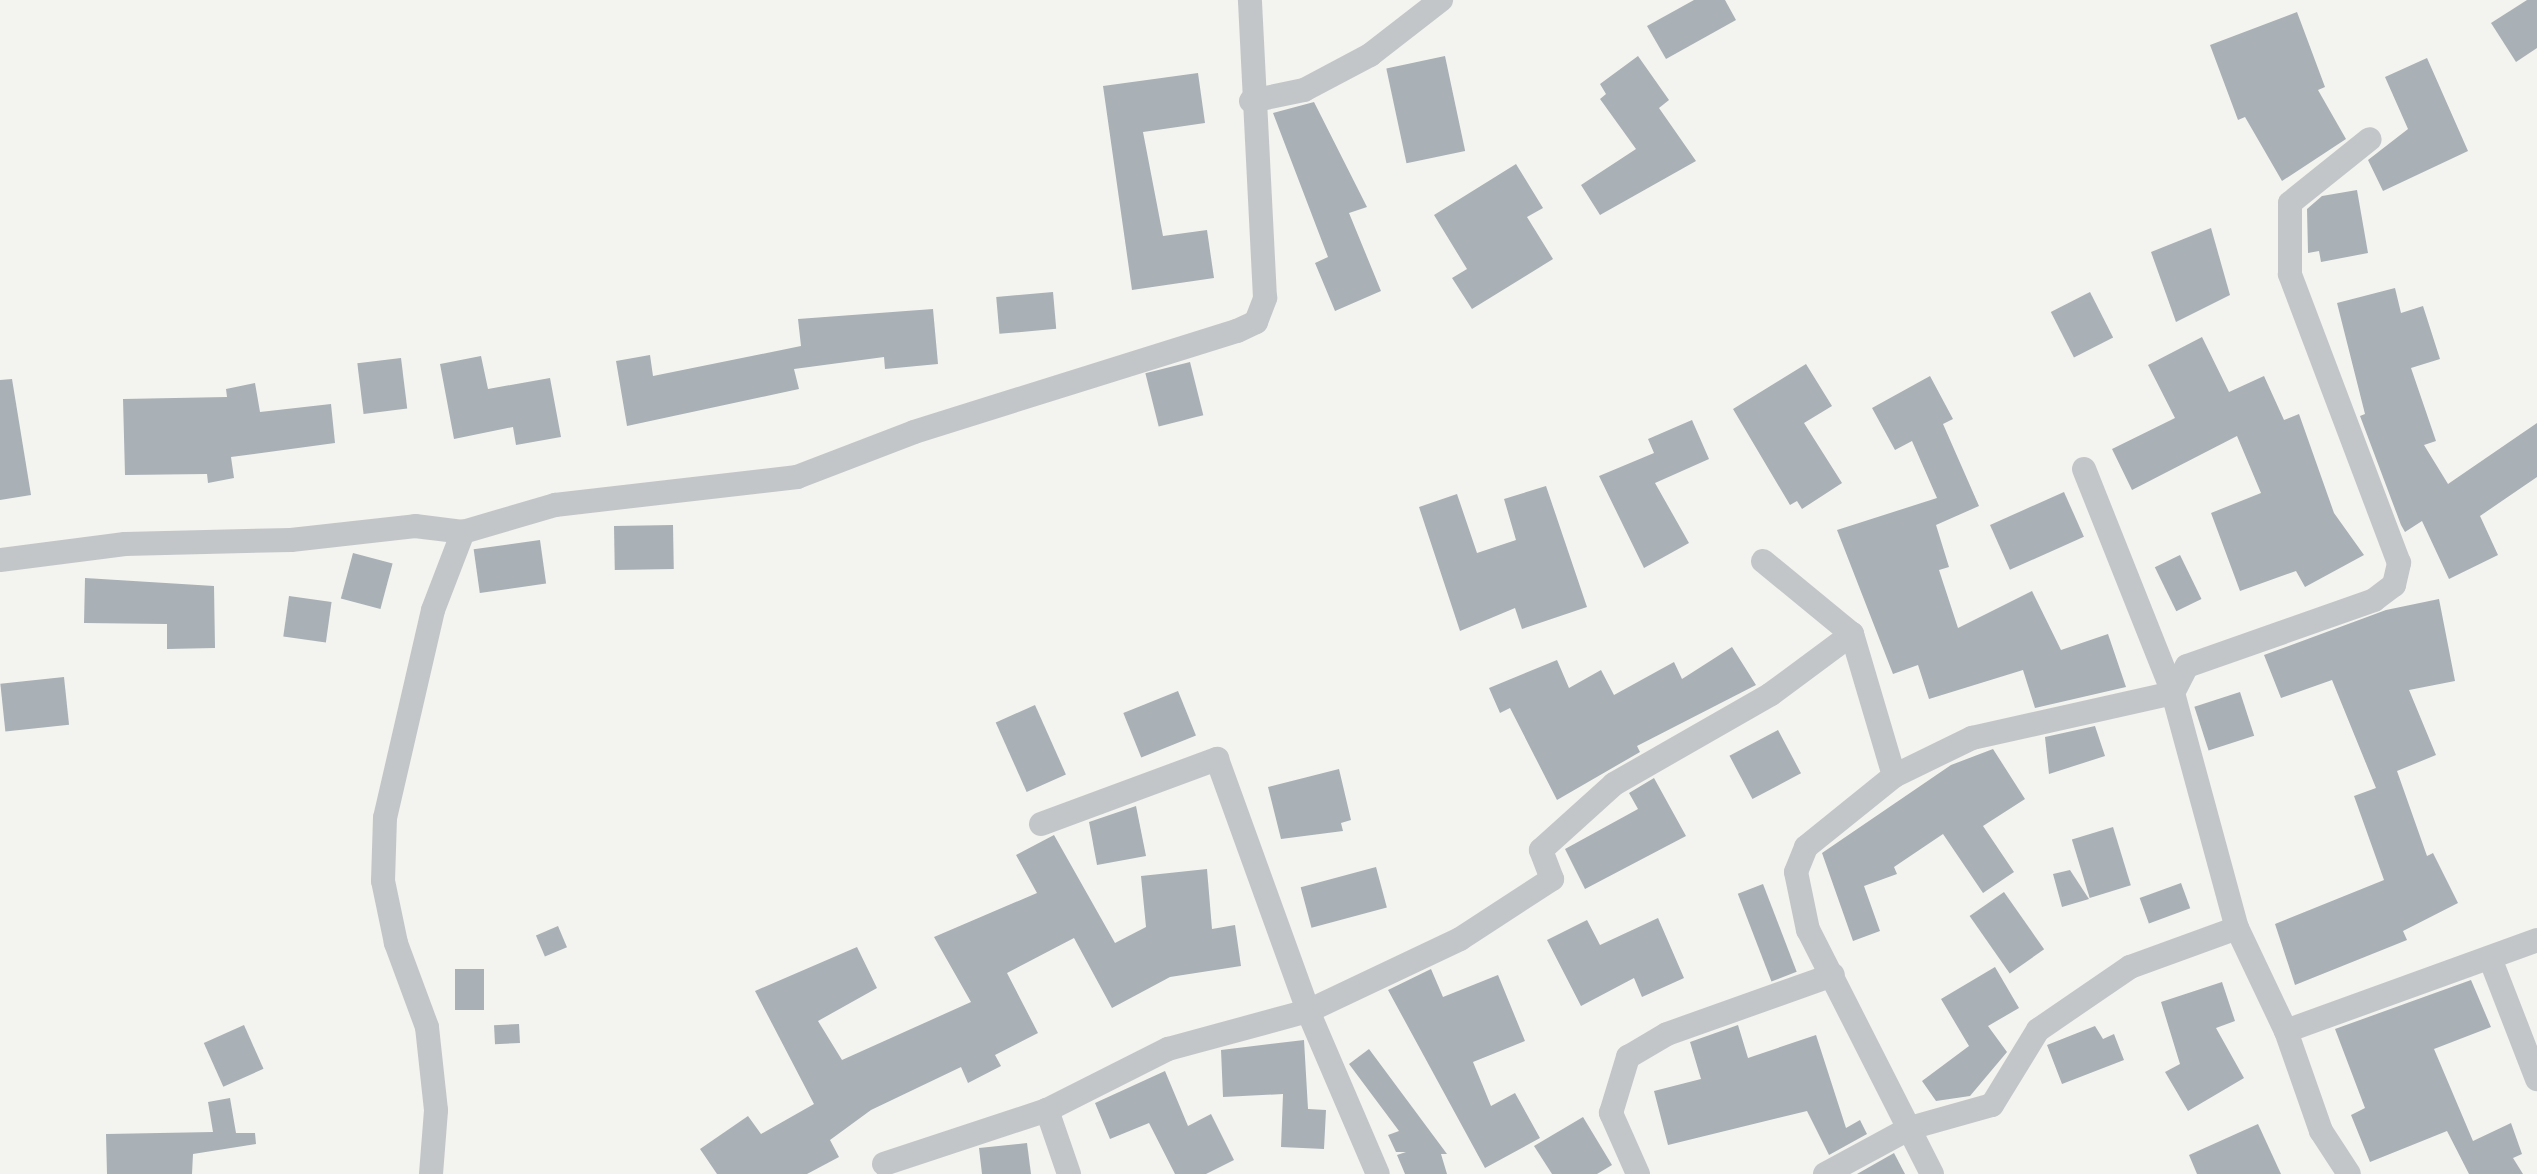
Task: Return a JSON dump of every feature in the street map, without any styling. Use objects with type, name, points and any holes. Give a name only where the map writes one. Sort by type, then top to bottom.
[{"type":"street","points":[[0,560],[125,544],[291,540],[415,526],[463,532],[555,505],[797,477],[1256,322],[1265,298],[1251,101],[1250,0]]},
{"type":"street","points":[[1251,101],[1304,90],[1370,55],[1441,0]]},
{"type":"street","points":[[1932,1174],[1808,930],[1796,872],[1806,847],[1894,776],[1972,738],[2173,693],[2187,666],[2374,600],[2394,585],[2399,563],[2290,274],[2290,203],[2370,139]]},
{"type":"street","points":[[2084,469],[2173,693],[2237,928],[2286,1031],[2321,1131],[2349,1174]]},
{"type":"street","points":[[431,1174],[436,1110],[427,1027],[396,943],[383,881],[385,818],[433,610],[463,532]]},
{"type":"street","points":[[1763,561],[1852,634],[1894,776]]},
{"type":"street","points":[[884,1164],[1047,1110],[1168,1049],[1308,1011],[1397,973],[1499,916],[1552,879],[1541,850],[1614,784],[1771,694],[1852,634]]},
{"type":"street","points":[[1041,824],[1217,759],[1308,1011],[1378,1174]]},
{"type":"street","points":[[1825,1174],[1910,1128],[1992,1105],[2038,1030],[2130,967],[2237,928]]},
{"type":"street","points":[[2286,1031],[2537,940]]},
{"type":"street","points":[[2490,958],[2537,1079]]},
{"type":"street","points":[[1638,1174],[1611,1113],[1628,1057],[1667,1034],[1833,975]]},
{"type":"street","points":[[1047,1110],[1069,1174]]},
{"type":"building","points":[[1694,0],[1725,0],[1736,20],[1666,59],[1647,26]]},
{"type":"building","points":[[2527,0],[2537,0],[2537,48],[2516,62],[2491,23]]},
{"type":"building","points":[[2297,12],[2325,87],[2318,90],[2346,139],[2282,181],[2245,117],[2238,120],[2210,45]]},
{"type":"building","points":[[1445,56],[1465,151],[1406,163],[1386,68]]},
{"type":"building","points":[[1638,56],[1669,100],[1659,108],[1696,161],[1600,215],[1581,185],[1636,149],[1600,99],[1606,94],[1600,84]]},
{"type":"building","points":[[2427,58],[2468,151],[2383,191],[2368,160],[2408,129],[2385,77]]},
{"type":"building","points":[[1198,73],[1205,123],[1143,132],[1163,236],[1207,230],[1214,278],[1132,290],[1103,86]]},
{"type":"building","points":[[1314,102],[1367,207],[1349,213],[1381,291],[1335,311],[1315,263],[1328,257],[1273,113]]},
{"type":"building","points":[[1516,164],[1543,208],[1527,217],[1553,259],[1472,309],[1452,278],[1467,269],[1434,215]]},
{"type":"building","points":[[2357,190],[2368,253],[2321,262],[2319,251],[2308,253],[2307,209],[2322,196]]},
{"type":"building","points":[[2211,228],[2230,295],[2176,322],[2151,252]]},
{"type":"building","points":[[2395,288],[2401,313],[2423,306],[2440,359],[2411,368],[2436,441],[2424,445],[2448,484],[2537,423],[2537,477],[2480,516],[2498,555],[2449,579],[2422,521],[2405,532],[2401,525],[2360,416],[2365,414],[2337,303]]},
{"type":"building","points":[[1053,292],[1056,329],[999,334],[996,297]]},
{"type":"building","points":[[2090,292],[2113,337],[2074,357],[2051,312]]},
{"type":"building","points":[[933,309],[938,364],[885,369],[884,357],[794,369],[799,389],[627,426],[616,361],[650,355],[653,376],[801,346],[798,319]]},
{"type":"building","points":[[2202,337],[2229,392],[2264,376],[2284,420],[2299,414],[2334,513],[2364,555],[2305,587],[2296,571],[2240,591],[2211,513],[2261,493],[2237,436],[2132,490],[2112,449],[2175,418],[2148,365]]},
{"type":"building","points":[[481,356],[488,389],[550,378],[561,437],[516,445],[513,427],[454,439],[440,364]]},
{"type":"building","points":[[401,358],[407,409],[364,414],[357,363]]},
{"type":"building","points":[[1190,362],[1203,415],[1159,426],[1145,373]]},
{"type":"building","points":[[1806,364],[1832,406],[1804,423],[1842,483],[1802,509],[1797,501],[1790,505],[1733,409]]},
{"type":"building","points":[[1930,376],[1953,419],[1943,424],[1979,506],[1936,525],[1949,567],[1939,570],[1958,628],[2032,591],[2061,650],[2108,634],[2126,687],[2035,708],[2023,670],[1929,699],[1918,665],[1893,674],[1837,530],[1937,498],[1912,441],[1895,450],[1872,408]]},
{"type":"building","points":[[12,379],[31,495],[0,500],[0,380]]},
{"type":"building","points":[[255,383],[260,412],[331,404],[335,443],[231,457],[234,478],[208,483],[207,474],[125,475],[123,399],[227,397],[226,389]]},
{"type":"building","points":[[1692,420],[1709,459],[1655,483],[1689,543],[1644,568],[1599,476],[1654,453],[1648,439]]},
{"type":"building","points":[[1546,486],[1587,607],[1522,629],[1515,608],[1460,631],[1419,507],[1457,494],[1477,553],[1516,540],[1504,499]]},
{"type":"building","points":[[2064,492],[2084,537],[2010,570],[1990,525]]},
{"type":"building","points":[[673,525],[674,569],[615,570],[614,526]]},
{"type":"building","points":[[540,540],[546,584],[480,593],[474,549]]},
{"type":"building","points":[[353,553],[393,564],[380,609],[341,598]]},
{"type":"building","points":[[2180,555],[2201,599],[2176,611],[2155,567]]},
{"type":"building","points":[[85,578],[214,586],[215,648],[167,649],[167,624],[84,623]]},
{"type":"building","points":[[289,596],[332,602],[326,643],[283,637]]},
{"type":"building","points":[[2439,599],[2455,681],[2409,690],[2436,755],[2397,771],[2427,856],[2433,853],[2458,903],[2403,931],[2407,940],[2295,985],[2275,924],[2384,880],[2354,796],[2376,788],[2332,680],[2281,698],[2264,655],[2386,610]]},
{"type":"building","points":[[1732,647],[1756,685],[1637,746],[1640,752],[1557,800],[1510,708],[1500,713],[1489,688],[1557,660],[1569,688],[1601,670],[1614,695],[1674,662],[1682,679]]},
{"type":"building","points":[[64,677],[69,725],[5,731],[0,684]]},
{"type":"building","points":[[1178,691],[1196,736],[1141,758],[1123,713]]},
{"type":"building","points":[[2240,692],[2254,736],[2209,751],[2194,707]]},
{"type":"building","points":[[1035,705],[1066,774],[1027,792],[996,722]]},
{"type":"building","points":[[2095,726],[2105,756],[2049,774],[2045,737]]},
{"type":"building","points":[[1778,730],[1801,773],[1752,799],[1729,756]]},
{"type":"building","points":[[1993,749],[2025,799],[1983,826],[2014,872],[1983,893],[1943,834],[1894,867],[1897,874],[1864,886],[1880,931],[1853,941],[1822,853],[1951,765]]},
{"type":"building","points":[[1339,769],[1351,820],[1341,823],[1343,831],[1281,839],[1268,787]]},
{"type":"building","points":[[1654,778],[1686,836],[1585,889],[1565,849],[1638,809],[1629,793]]},
{"type":"building","points":[[1136,806],[1146,856],[1097,865],[1089,822]]},
{"type":"building","points":[[2113,827],[2131,885],[2090,898],[2072,840]]},
{"type":"building","points":[[1054,835],[1115,943],[1146,927],[1141,876],[1207,869],[1212,929],[1235,925],[1241,966],[1170,977],[1112,1008],[1074,938],[1007,973],[1038,1033],[995,1055],[1001,1066],[968,1083],[961,1067],[871,1110],[830,1140],[839,1157],[807,1174],[717,1174],[700,1149],[748,1116],[761,1134],[814,1104],[755,991],[857,947],[877,988],[818,1021],[842,1060],[971,1002],[934,937],[1037,893],[1016,855]]},
{"type":"building","points":[[1376,867],[1387,908],[1312,928],[1301,887]]},
{"type":"building","points":[[2070,870],[2089,899],[2062,907],[2053,874]]},
{"type":"building","points":[[2181,883],[2190,908],[2149,923],[2140,898]]},
{"type":"building","points":[[1763,884],[1797,972],[1771,981],[1738,894]]},
{"type":"building","points":[[2004,892],[2044,949],[2010,973],[1970,916]]},
{"type":"building","points":[[1658,918],[1684,978],[1642,997],[1634,978],[1581,1006],[1547,940],[1587,920],[1600,945]]},
{"type":"building","points":[[558,926],[567,947],[545,957],[536,935]]},
{"type":"building","points":[[1995,967],[2019,1008],[1988,1026],[2007,1052],[1970,1096],[1936,1101],[1922,1081],[1969,1046],[1941,999]]},
{"type":"building","points":[[455,969],[484,969],[484,1010],[455,1010]]},
{"type":"building","points":[[1431,969],[1443,997],[1498,975],[1525,1041],[1473,1062],[1491,1106],[1515,1093],[1540,1138],[1485,1168],[1388,990]]},
{"type":"building","points":[[2471,980],[2491,1027],[2434,1049],[2473,1141],[2511,1123],[2522,1154],[2513,1158],[2523,1174],[2469,1174],[2447,1131],[2370,1162],[2351,1115],[2365,1108],[2335,1029]]},
{"type":"building","points":[[2222,982],[2235,1021],[2216,1028],[2244,1078],[2188,1111],[2165,1072],[2180,1064],[2161,1002]]},
{"type":"building","points":[[519,1024],[520,1043],[495,1044],[494,1025]]},
{"type":"building","points":[[244,1025],[264,1069],[223,1087],[204,1043]]},
{"type":"building","points":[[1738,1025],[1748,1058],[1816,1035],[1846,1128],[1860,1120],[1867,1134],[1829,1155],[1807,1111],[1668,1145],[1654,1091],[1701,1079],[1690,1042]]},
{"type":"building","points":[[2095,1026],[2103,1039],[2114,1034],[2124,1060],[2062,1084],[2047,1045]]},
{"type":"building","points":[[1304,1040],[1308,1109],[1326,1110],[1324,1149],[1281,1147],[1283,1094],[1223,1097],[1221,1050]]},
{"type":"building","points":[[1369,1049],[1447,1154],[1441,1154],[1447,1174],[1405,1174],[1397,1155],[1406,1152],[1396,1152],[1388,1135],[1399,1131],[1349,1064]]},
{"type":"building","points":[[1165,1071],[1188,1126],[1211,1114],[1234,1160],[1206,1174],[1175,1174],[1149,1123],[1110,1139],[1095,1103]]},
{"type":"building","points":[[230,1098],[236,1133],[255,1133],[256,1144],[193,1154],[192,1174],[107,1174],[106,1134],[213,1132],[208,1102]]},
{"type":"building","points":[[1583,1117],[1612,1165],[1597,1174],[1552,1174],[1534,1146]]},
{"type":"building","points":[[2258,1124],[2281,1174],[2197,1174],[2189,1155]]},
{"type":"building","points":[[1027,1143],[1031,1174],[982,1174],[979,1148]]},
{"type":"building","points":[[1894,1153],[1905,1174],[1857,1174]]}]
